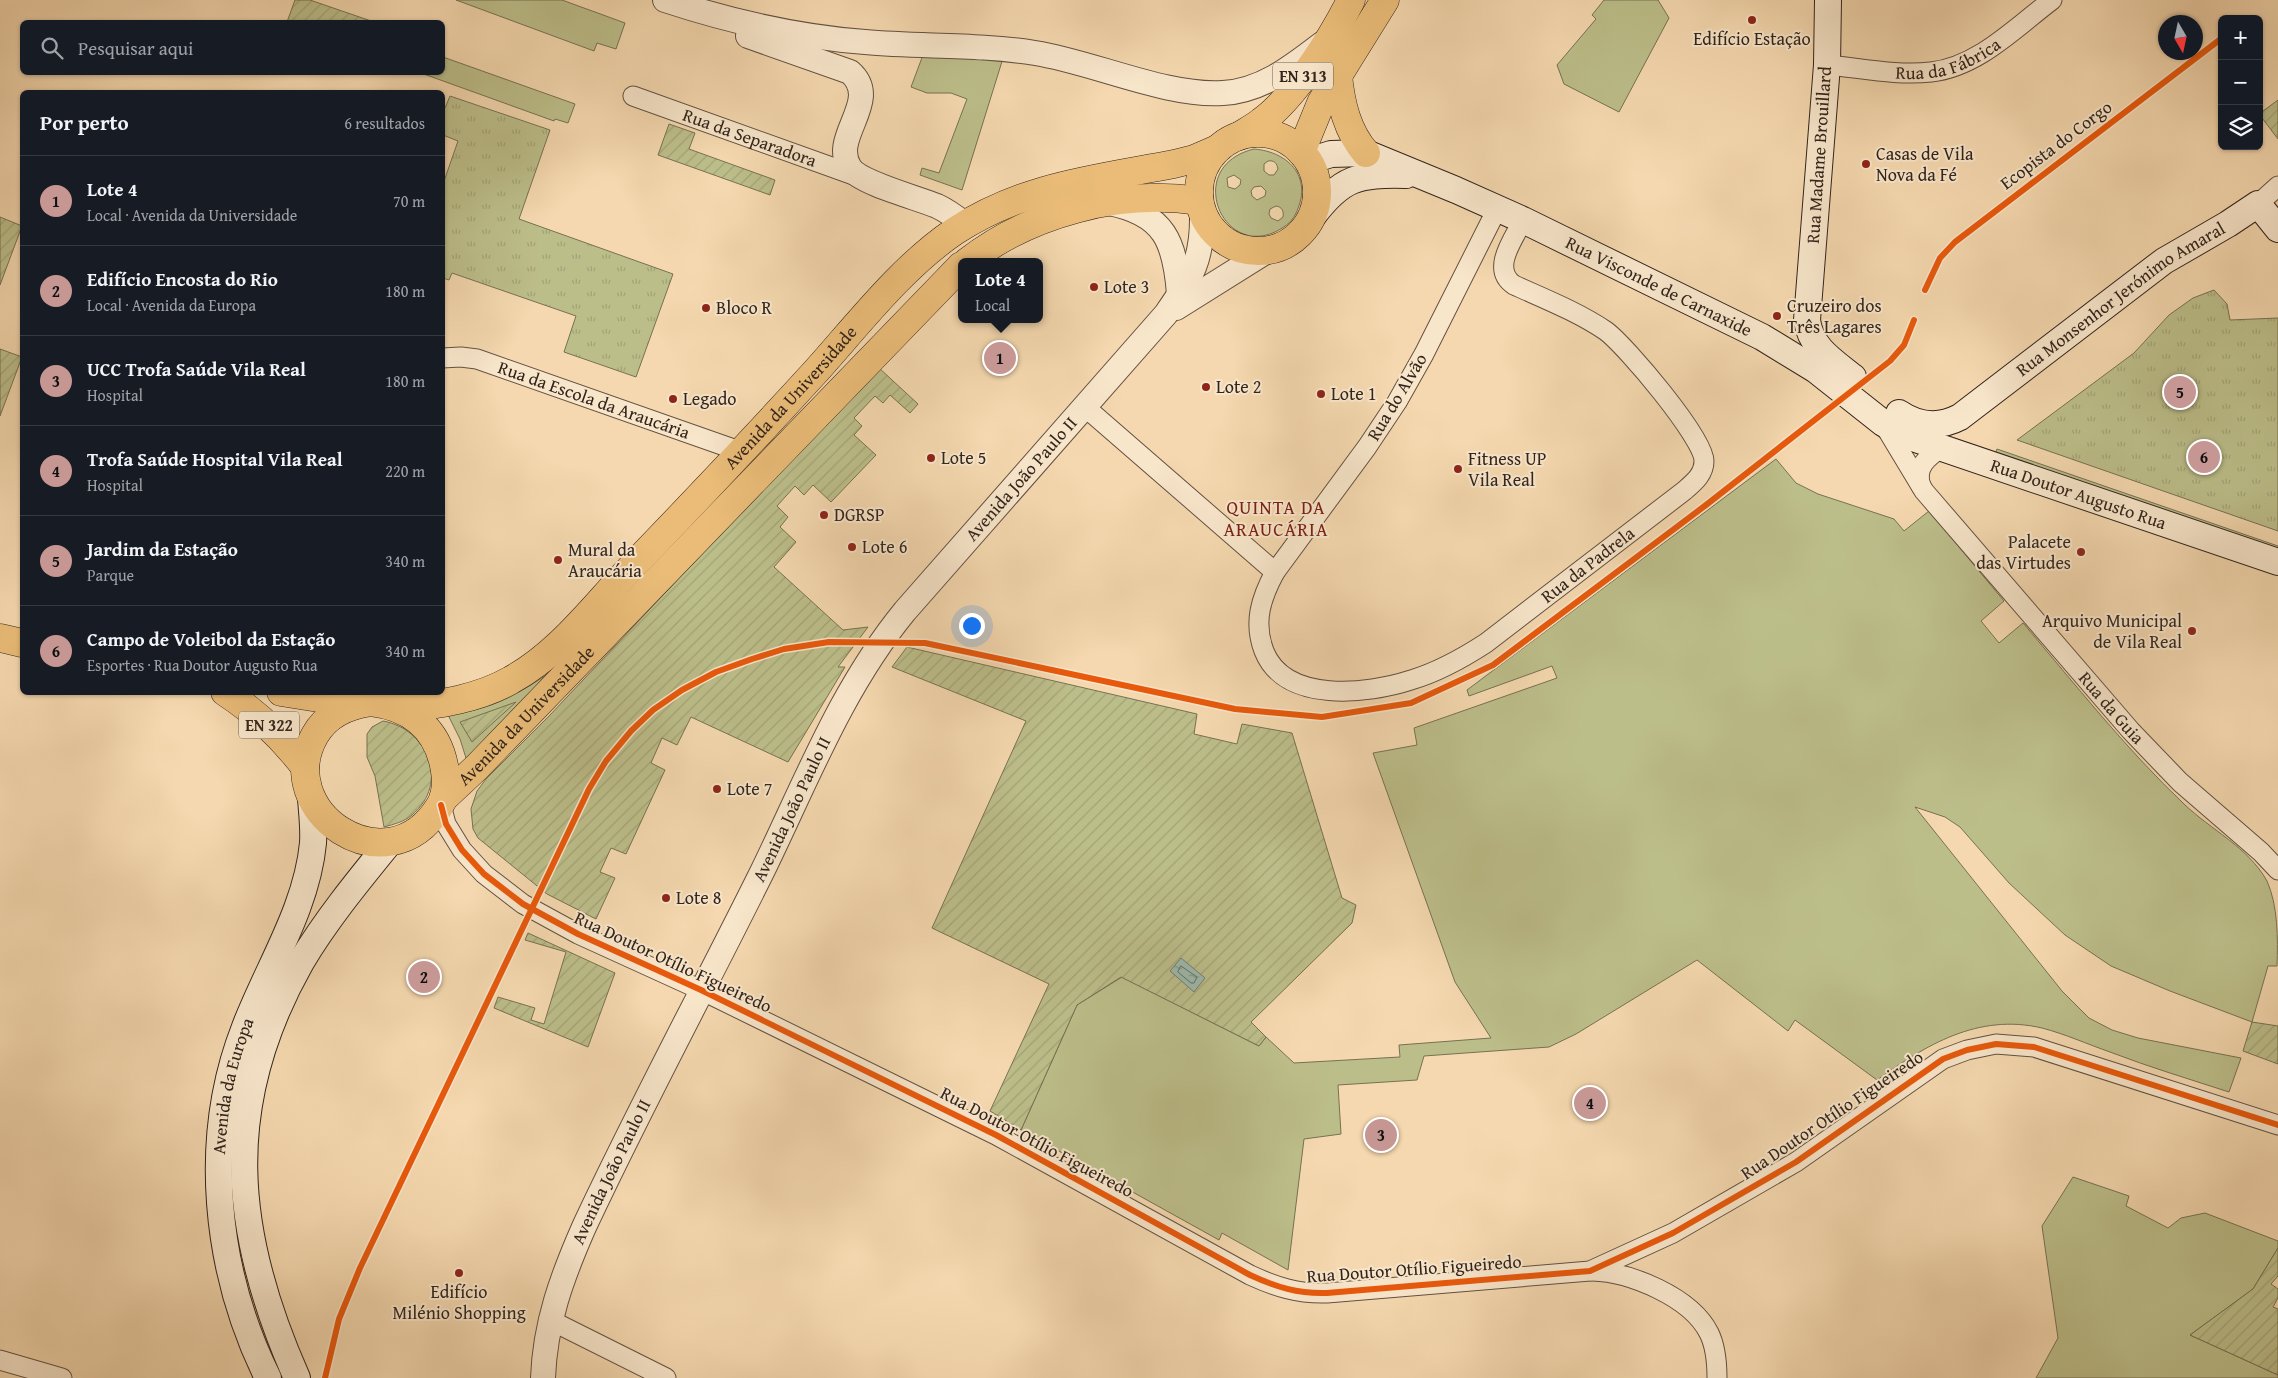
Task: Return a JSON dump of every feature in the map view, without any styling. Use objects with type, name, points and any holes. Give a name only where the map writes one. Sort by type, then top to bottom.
[{"type":"main road","name":"Avenida da Universidade","points":[[402,709],[461,699],[492,690],[533,666],[549,654],[742,452],[910,268],[940,242],[1008,202],[1052,187],[1194,159],[1227,143],[1263,121],[1277,108],[1290,93],[1328,39],[1351,0]]},
{"type":"main road","points":[[1305,156],[1318,109],[1385,0]]},
{"type":"main road","name":"Rua Madame Brouillard","points":[[1828,0],[1827,65],[1808,310],[1809,332],[1818,347],[1903,416],[1916,422],[1930,425],[1949,422],[1965,414]]},
{"type":"main road","points":[[1338,76],[1346,120],[1354,137],[1366,153]]},
{"type":"main road","points":[[1227,143],[1249,134],[1272,135],[1282,138],[1305,156],[1315,176],[1317,194],[1312,217]]},
{"type":"main road","name":"EN 313","points":[[1200,207],[1200,180],[1209,158],[1227,143]]},
{"type":"main road","points":[[1305,156],[1366,153]]},
{"type":"main road","name":"Rua Visconde de Carnaxide","points":[[1366,153],[1522,220],[1770,342],[1816,370],[1883,423]]},
{"type":"main road","points":[[972,258],[1000,239],[1031,225],[1106,202],[1128,199],[1165,198],[1200,207],[1214,233],[1222,240],[1244,250],[1267,251],[1290,242],[1305,228],[1326,198],[1347,182],[1370,175],[1420,175]]},
{"type":"main road","points":[[2258,204],[2278,229]]},
{"type":"main road","name":"Rua Monsenhor Jerónimo Amaral","points":[[1965,414],[2164,261],[2228,224],[2258,204]]},
{"type":"main road","name":"Avenida da Universidade","points":[[443,801],[958,269]]},
{"type":"main road","points":[[1770,342],[1793,333],[1801,325],[1808,310]]},
{"type":"main road","points":[[1953,451],[1959,425],[1965,414]]},
{"type":"main road","name":"Rua Doutor Augusto Rua","points":[[1883,423],[1901,434],[2278,562]]},
{"type":"main road","points":[[0,638],[20,643]]},
{"type":"main road","name":"EN 322","points":[[229,695],[250,709],[273,729],[305,767]]},
{"type":"main road","name":"EN 322","points":[[300,695],[356,704]]},
{"type":"main road","name":"EN 322","points":[[371,702],[387,704],[402,709],[420,722],[435,738],[443,758],[446,773],[443,801],[433,817],[409,836],[389,843],[355,840],[337,829],[322,814],[311,798],[306,783],[305,767],[309,746],[320,727],[336,712],[356,704],[371,702]]},
{"type":"main road","name":"Avenida da Europa","points":[[268,1378],[242,1313],[225,1250],[220,1200],[219,1144],[222,1111],[236,1051],[292,918],[310,864],[313,843],[311,798]]},
{"type":"main road","name":"Avenida da Europa","points":[[297,1378],[267,1303],[254,1256],[246,1216],[243,1139],[249,1096],[272,1022],[302,962],[325,926],[389,843]]},
{"type":"street","name":"Rua da Separadora","points":[[659,0],[708,22],[850,72],[859,84],[861,94],[859,108],[848,139],[846,154],[852,171],[866,179]]},
{"type":"street","points":[[665,0],[738,21],[814,36],[887,44],[1008,49],[1055,56],[1148,82],[1206,93],[1234,92],[1265,82],[1298,62],[1328,39]]},
{"type":"street","name":"Rua da Fábrica","points":[[1827,65],[1912,72],[1930,72],[1949,68],[1967,62],[1982,53],[2052,0]]},
{"type":"street","name":"Rua da Separadora","points":[[633,96],[866,179],[938,207],[966,225]]},
{"type":"street","name":"Rua Monsenhor Jerónimo Amaral","points":[[2258,204],[2278,186]]},
{"type":"street","points":[[1106,202],[1127,206],[1137,211],[1163,232],[1173,252],[1180,294]]},
{"type":"street","points":[[1166,314],[1192,274],[1200,254],[1200,207]]},
{"type":"street","name":"Rua do Alvão","points":[[1275,572],[1367,447],[1397,402],[1424,354],[1497,209]]},
{"type":"street","name":"Rua da Padrela","points":[[1275,572],[1265,590],[1260,608],[1259,627],[1262,646],[1270,661],[1281,673],[1301,686],[1316,690],[1346,691],[1409,681],[1437,671],[1470,653],[1698,479],[1704,459],[1691,432],[1622,344],[1588,320],[1511,283],[1503,270],[1505,257],[1522,220]]},
{"type":"street","points":[[1166,314],[1267,251]]},
{"type":"street","name":"Avenida João Paulo II","points":[[543,1378],[545,1342],[550,1320],[563,1275],[584,1227],[762,871],[824,738],[864,667],[893,626],[1166,314]]},
{"type":"street","name":"Rua da Escola da Araucária","points":[[445,358],[477,359],[742,452]]},
{"type":"street","points":[[1085,407],[1275,572]]},
{"type":"street","name":"Rua da Guia","points":[[1883,423],[1921,486],[2151,753],[2180,782],[2261,852],[2278,870]]},
{"type":"street","points":[[1921,486],[1918,475],[1920,468],[1928,457],[1953,451]]},
{"type":"street","name":"Rua Doutor Otílio Figueiredo","points":[[443,801],[446,824],[462,850],[484,874],[513,897],[578,934],[701,990],[996,1135],[1250,1275],[1279,1288],[1311,1293],[1327,1293],[1590,1271],[1673,1234],[1796,1162],[1927,1068],[1954,1054],[1982,1046],[2008,1044],[2034,1047],[2278,1125]]},
{"type":"street","points":[[1590,1271],[1616,1274],[1644,1282],[1671,1297],[1693,1314],[1709,1333],[1717,1359],[1717,1378]]},
{"type":"street","points":[[550,1320],[670,1378]]},
{"type":"street","points":[[0,1360],[62,1378]]},
{"type":"green space","points":[[295,0],[310,0],[368,20],[288,20]]},
{"type":"green space","points":[[456,0],[562,0],[625,23],[616,49],[597,43],[594,51]]},
{"type":"green space","points":[[1604,0],[1658,0],[1669,18],[1619,112],[1564,84],[1557,65],[1596,19],[1592,15]]},
{"type":"green space","points":[[923,55],[1004,55],[962,190],[920,175],[922,168],[939,173],[967,99],[951,93],[927,93],[911,87]]},
{"type":"green space","points":[[445,58],[575,104],[568,123],[555,119],[554,121],[427,75],[445,75]]},
{"type":"green space","points":[[450,96],[550,130],[519,219],[673,274],[636,377],[564,352],[576,316],[452,273],[449,280],[445,279],[445,178],[458,141],[445,136],[445,108]]},
{"type":"green space","points":[[2278,100],[2278,139],[2263,119],[2263,111]]},
{"type":"green space","points":[[669,124],[695,133],[689,149],[775,180],[770,195],[658,155]]},
{"type":"green space","points":[[1254,149],[1267,151],[1288,162],[1295,170],[1300,179],[1302,190],[1295,215],[1286,225],[1275,232],[1256,236],[1239,232],[1226,221],[1218,206],[1216,189],[1220,173],[1233,158]],"holes":[[[1268,161],[1274,162],[1278,169],[1274,175],[1269,175],[1264,171],[1264,164]],[[1234,175],[1241,180],[1240,185],[1235,189],[1228,187],[1227,178]],[[1261,186],[1266,191],[1265,196],[1257,200],[1252,196],[1251,191],[1254,187]],[[1276,206],[1280,207],[1283,211],[1283,217],[1278,221],[1271,218],[1269,214],[1270,209]]]},
{"type":"green space","points":[[0,217],[20,225],[20,231],[0,285]]},
{"type":"green space","points":[[2214,290],[2227,304],[2230,320],[2278,318],[2278,531],[2017,440],[2134,353],[2169,315],[2193,298]]},
{"type":"green space","points":[[0,349],[20,356],[20,362],[0,416]]},
{"type":"green space","points":[[878,367],[918,404],[910,413],[890,395],[883,403],[875,396],[854,418],[862,426],[854,435],[876,455],[831,502],[813,485],[804,495],[795,486],[777,506],[788,517],[780,527],[796,542],[774,567],[843,630],[868,627],[838,667],[845,667],[788,762],[691,717],[677,745],[662,738],[651,763],[665,770],[626,854],[611,848],[600,872],[615,878],[596,919],[547,894],[478,838],[473,829],[471,809],[477,791],[486,779],[550,715]]},
{"type":"green space","points":[[1997,449],[2278,546],[2278,554],[1994,456]]},
{"type":"green space","points":[[1776,459],[1796,483],[1818,494],[1894,519],[1904,531],[1929,511],[2004,601],[1981,621],[1999,643],[2023,623],[2101,716],[2163,783],[2184,804],[2240,849],[2259,869],[2271,891],[2275,911],[2277,966],[2268,966],[2252,1022],[2111,966],[2065,935],[2009,883],[1960,827],[1945,817],[1915,807],[2062,991],[2089,1018],[2112,1030],[2138,1038],[2241,1058],[2229,1092],[2139,1063],[2051,1030],[2019,1024],[1996,1025],[1954,1035],[1914,1055],[1877,1080],[1795,1020],[1788,1031],[1697,960],[1576,1034],[1549,1047],[1424,1056],[1417,1080],[1338,1085],[1341,1134],[1304,1139],[1288,1270],[1222,1233],[1219,1240],[1021,1130],[1077,1005],[1122,977],[1259,1046],[1266,1037],[1294,1063],[1400,1057],[1399,1045],[1491,1038],[1455,982],[1373,753],[1417,745],[1414,728],[1557,678],[1552,666],[1469,696],[1467,690]]},
{"type":"green space","points":[[907,647],[1197,714],[1194,734],[1237,744],[1242,724],[1292,733],[1342,898],[1356,905],[1352,923],[1251,1022],[1266,1037],[1259,1046],[1121,977],[1077,1005],[1021,1130],[990,1111],[1049,984],[932,928],[1026,721],[892,667]]},
{"type":"green space","points":[[555,669],[466,758],[460,739],[448,715],[479,709],[504,700]]},
{"type":"green space","points":[[516,702],[472,742],[460,722]]},
{"type":"green space","points":[[383,721],[399,726],[412,735],[422,746],[429,759],[431,773],[430,788],[424,802],[409,817],[399,823],[384,827],[375,776],[367,757],[367,734],[372,727]]},
{"type":"green space","points":[[528,933],[615,973],[588,1047],[494,1008],[498,997],[535,1008],[531,1020],[544,1024],[566,952],[525,940]]},
{"type":"green space","points":[[2252,1022],[2278,1026],[2278,1064],[2243,1051]]},
{"type":"green space","points":[[2073,1177],[2129,1196],[2126,1206],[2168,1228],[2181,1218],[2205,1213],[2278,1241],[2278,1248],[2253,1289],[2190,1335],[2278,1375],[2278,1378],[2036,1378],[2058,1338],[2042,1226]]},
{"type":"green space","points":[[2278,1248],[2278,1276],[2271,1284],[2278,1289],[2278,1298],[2273,1307],[2278,1309],[2278,1375],[2190,1335],[2253,1289]]},
{"type":"water","points":[[1181,958],[1205,978],[1194,992],[1170,971]]},
{"type":"cycle path","name":"Ecopista do Corgo","points":[[1925,290],[1940,258],[1955,242],[2218,41]]},
{"type":"cycle path","points":[[325,1378],[339,1319],[360,1268],[589,789],[606,761],[631,731],[653,710],[682,690],[716,672],[784,649],[829,642],[925,643],[1235,709],[1322,717],[1411,703],[1493,665],[1706,505],[1890,361],[1904,345],[1914,320]]},
{"type":"cycle path","points":[[441,805],[446,824],[462,850],[484,874],[523,904],[578,934],[701,990],[996,1135],[1250,1275],[1297,1291],[1327,1293],[1590,1271],[1673,1233],[1796,1162],[1943,1059],[1967,1050],[1996,1044],[2034,1047],[2278,1125]]},
{"type":"place","name":"Edifício Estação","points":[[1752,20]]},
{"type":"place","name":"Casas de Vila Nova da Fé","points":[[1866,164]]},
{"type":"place","name":"Lote 3","points":[[1094,287]]},
{"type":"place","name":"Bloco R","points":[[706,308]]},
{"type":"place","name":"Cruzeiro dos Três Lagares","points":[[1777,316]]},
{"type":"place","name":"Lote 4","points":[[1000,358]]},
{"type":"place","name":"Lote 2","points":[[1206,387]]},
{"type":"place","name":"Jardim da Estação","points":[[2180,392]]},
{"type":"place","name":"Lote 1","points":[[1321,394]]},
{"type":"place","name":"Legado","points":[[673,399]]},
{"type":"place","name":"Campo de Voleibol da Estação","points":[[2204,457]]},
{"type":"place","name":"Lote 5","points":[[931,458]]},
{"type":"place","name":"Fitness UP Vila Real","points":[[1458,469]]},
{"type":"place","name":"DGRSP","points":[[824,515]]},
{"type":"place","name":"Lote 6","points":[[852,547]]},
{"type":"place","name":"Palacete das Virtudes","points":[[2081,552]]},
{"type":"place","name":"Mural da Araucária","points":[[558,560]]},
{"type":"place","name":"Arquivo Municipal de Vila Real","points":[[2192,631]]},
{"type":"place","name":"Lote 7","points":[[717,789]]},
{"type":"place","name":"Lote 8","points":[[666,898]]},
{"type":"place","name":"Edifício Encosta do Rio","points":[[424,977]]},
{"type":"place","name":"Trofa Saúde Hospital Vila Real","points":[[1590,1103]]},
{"type":"place","name":"UCC Trofa Saúde Vila Real","points":[[1381,1135]]},
{"type":"place","name":"Edifício Milénio Shopping","points":[[459,1273]]},
{"type":"district","name":"QUINTA DA ARAUCÁRIA","points":[[1276,518]]}]
